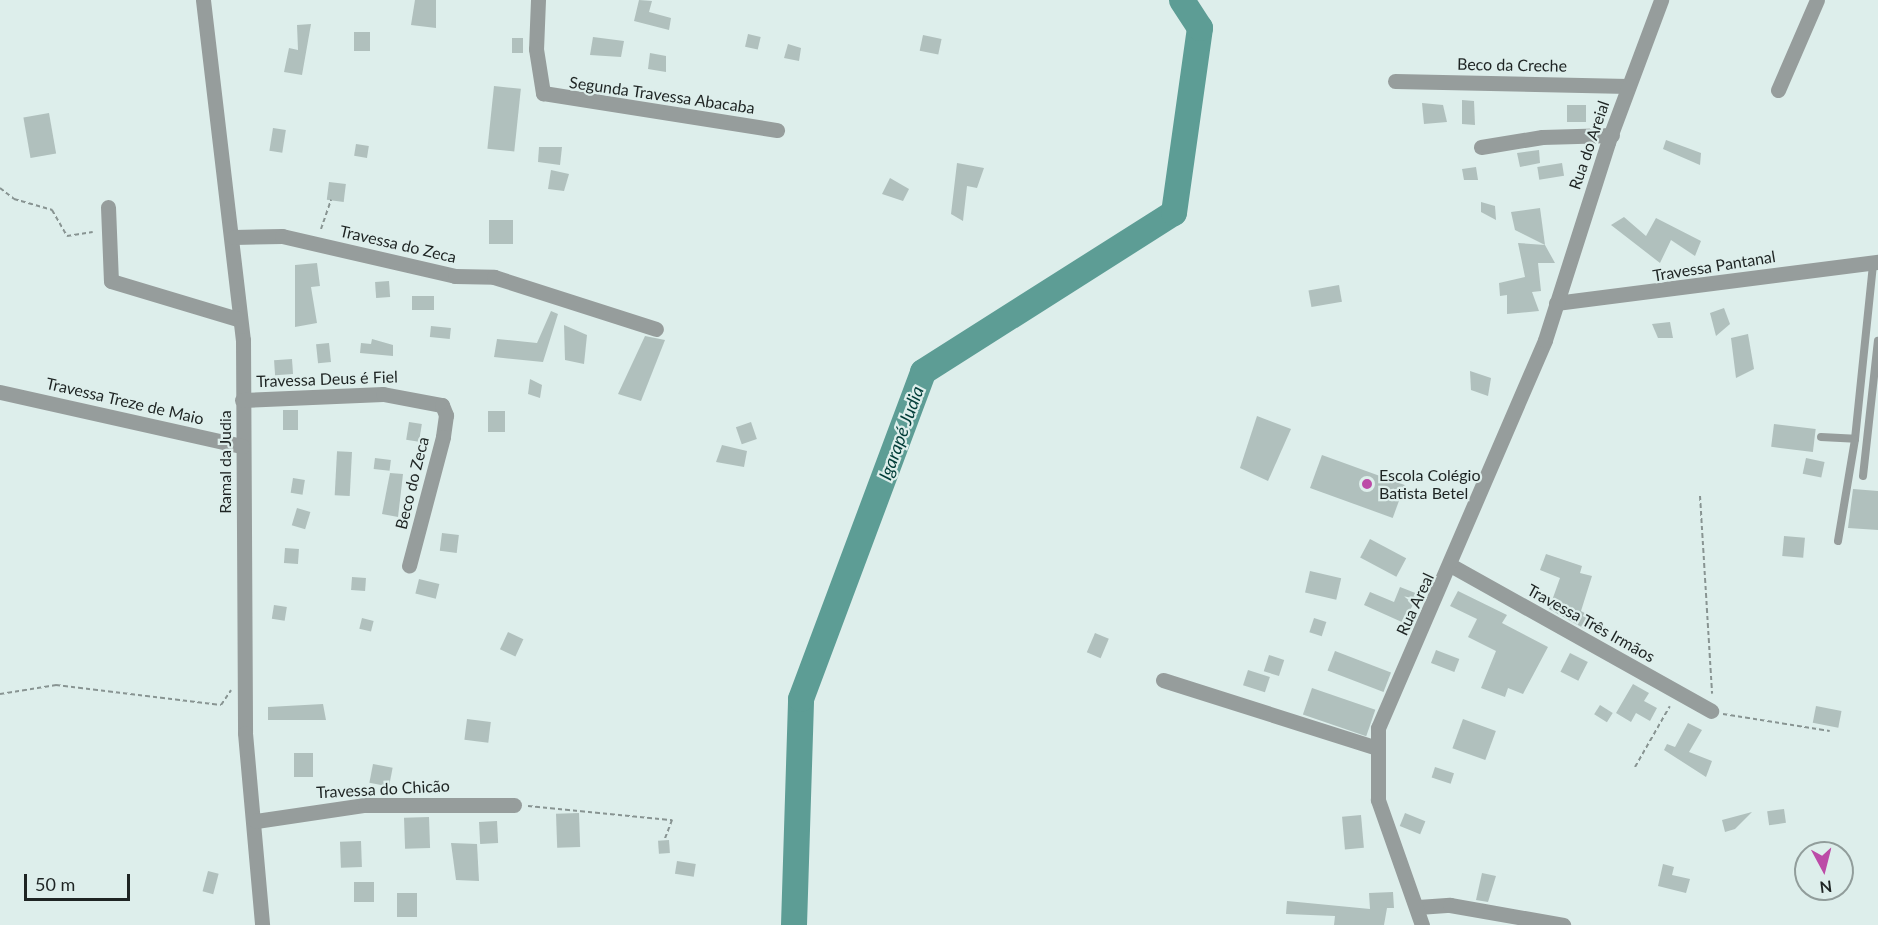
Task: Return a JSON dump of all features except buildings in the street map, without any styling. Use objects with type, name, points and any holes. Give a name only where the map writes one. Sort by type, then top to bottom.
[{"type":"street","name":"Ramal da Judia","points":[[202,0],[234,237],[242,400],[246,691],[262,925]]},
{"type":"street","name":"Segunda Travessa Abacaba","points":[[538,0],[537,69],[543,93],[777,130]]},
{"type":"street","name":"Rua do Areial","points":[[1556,303],[1628,86],[1661,0]]},
{"type":"street","points":[[1778,90],[1817,0]]},
{"type":"street","name":"Beco da Creche","points":[[1395,81],[1628,86]]},
{"type":"street","points":[[1481,147],[1542,137],[1612,135]]},
{"type":"street","points":[[108,207],[108,273],[115,284],[238,319]]},
{"type":"street","name":"Travessa do Zeca","points":[[234,237],[282,236],[455,276],[494,277],[656,329]]},
{"type":"street","name":"Travessa Pantanal","points":[[1556,303],[1650,295],[1815,266],[1875,263]]},
{"type":"street","name":"Rua Areal","points":[[1422,925],[1418,907],[1383,824],[1374,771],[1378,728],[1452,566],[1556,303]]},
{"type":"street","name":"Travessa Treze de Maio","points":[[0,392],[242,446]]},
{"type":"street","name":"Travessa Deus é Fiel","points":[[242,400],[383,394],[432,400],[445,409]]},
{"type":"street","name":"Beco do Zeca","points":[[409,566],[445,409]]},
{"type":"street","name":"Travessa Três Irmãos","points":[[1452,566],[1711,711]]},
{"type":"street","points":[[1163,680],[1377,748]]},
{"type":"street","name":"Travessa do Chicão","points":[[255,821],[365,804],[514,805]]},
{"type":"street","points":[[1418,907],[1450,905],[1563,925]]},
{"type":"lane","points":[[1838,541],[1855,439],[1875,263]]},
{"type":"lane","points":[[1863,476],[1878,341]]},
{"type":"lane","points":[[1821,437],[1855,439]]},
{"type":"path","points":[[0,188],[14,199],[52,210],[67,236],[107,230]]},
{"type":"path","points":[[320,244],[321,218],[331,200]]},
{"type":"path","points":[[1700,496],[1711,711],[1830,731]]},
{"type":"path","points":[[0,694],[56,685],[221,705],[229,690],[246,691]]},
{"type":"path","points":[[1635,767],[1677,693]]},
{"type":"path","points":[[514,805],[672,820],[664,841]]},
{"type":"waterway","name":"Igarapé Judia","points":[[794,925],[801,699],[923,372],[1174,213],[1200,28],[1182,0]]},
{"type":"place","name":"Escola Colégio Batista Betel","points":[[1367,484]]}]
